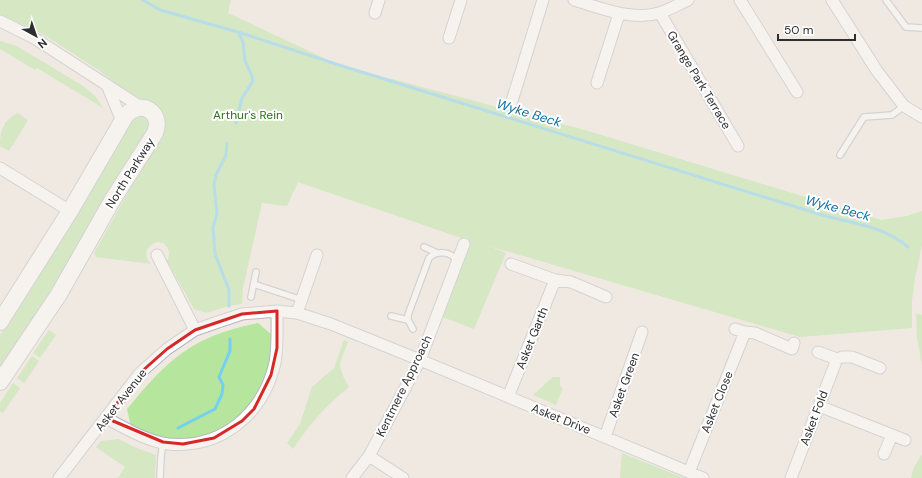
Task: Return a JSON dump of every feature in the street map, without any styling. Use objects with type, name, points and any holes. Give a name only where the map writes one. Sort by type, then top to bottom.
[{"type":"street","points":[[375,13],[379,0]]},
{"type":"street","points":[[449,38],[462,0]]},
{"type":"street","points":[[512,101],[543,0]]},
{"type":"street","points":[[574,0],[619,14],[641,16],[660,13],[688,0]]},
{"type":"street","points":[[740,0],[797,92]]},
{"type":"street","points":[[832,0],[877,71],[904,106],[922,117]]},
{"type":"street","name":"Grange Park Terrace","points":[[660,13],[738,146]]},
{"type":"street","points":[[598,83],[619,14]]},
{"type":"street","points":[[0,21],[34,38],[141,107]]},
{"type":"street","points":[[106,84],[122,121]]},
{"type":"street","points":[[0,322],[70,210],[122,121],[130,111],[141,107]]},
{"type":"street","name":"North Parkway","points":[[0,382],[59,294],[113,199],[155,133],[157,128],[155,116],[146,108],[141,107]]},
{"type":"street","points":[[0,168],[70,210]]},
{"type":"street","name":"Kentmere Approach","points":[[352,478],[369,456],[420,360],[464,244]]},
{"type":"street","points":[[157,255],[195,330]]},
{"type":"street","points":[[297,313],[317,255]]},
{"type":"street","points":[[511,264],[555,280],[571,282],[606,296]]},
{"type":"street","name":"Asket Garth","points":[[508,397],[555,280]]},
{"type":"street","points":[[106,418],[145,437],[163,442],[183,444],[214,438],[233,428],[254,409],[264,393],[272,375],[277,348],[277,311]]},
{"type":"street","name":"Asket Avenue","points":[[59,478],[140,374],[167,349],[195,330],[242,314],[277,311],[297,313],[325,322],[420,360]]},
{"type":"street","name":"Asket Close","points":[[689,472],[740,331],[755,333],[792,349],[794,343]]},
{"type":"street","name":"Asket Green","points":[[605,437],[642,332]]},
{"type":"street","points":[[818,352],[838,358],[852,356],[880,368]]},
{"type":"street","name":"Asket Fold","points":[[791,478],[838,358]]},
{"type":"street","name":"Asket Drive","points":[[420,360],[704,478]]},
{"type":"street","points":[[819,406],[905,440]]},
{"type":"street","points":[[884,454],[892,435]]},
{"type":"street","points":[[369,456],[403,478]]},
{"type":"lane","points":[[886,0],[906,28],[922,28]]},
{"type":"lane","points":[[840,155],[864,117],[892,115],[904,106]]},
{"type":"lane","points":[[424,247],[437,253]]},
{"type":"lane","points":[[413,329],[408,320],[408,315],[429,258],[441,252],[453,256],[457,263]]},
{"type":"lane","points":[[251,297],[256,272]]},
{"type":"lane","points":[[254,284],[302,300]]},
{"type":"lane","points":[[391,316],[408,320]]},
{"type":"lane","points":[[160,478],[160,457],[163,442]]},
{"type":"highlighted area","points":[[277,311],[277,348],[271,375],[254,409],[242,421],[214,438],[183,444],[163,442],[106,418],[140,373],[167,349],[195,330],[242,314]]},
{"type":"green space","name":"Arthur's Rein","points":[[0,0],[231,0],[228,13],[339,65],[585,130],[881,220],[907,216],[922,211],[922,245],[912,300],[912,328],[800,337],[489,246],[506,253],[474,329],[437,315],[464,244],[470,241],[298,182],[287,206],[262,203],[243,288],[242,304],[229,306],[206,313],[194,309],[167,261],[169,252],[165,244],[160,242],[151,245],[148,248],[146,253],[151,264],[96,257],[94,253],[164,128],[164,116],[157,106],[129,93],[97,69],[44,35],[0,14]]},
{"type":"green space","points":[[0,41],[17,46],[83,86],[96,97],[103,108],[37,68],[35,70],[0,49]]},
{"type":"green space","points":[[18,113],[28,120],[9,151],[0,146],[3,126],[9,119]]},
{"type":"green space","points":[[138,115],[147,117],[150,126],[60,281],[0,372],[0,335],[42,271],[89,194],[132,118]]},
{"type":"green space","points":[[916,314],[922,315],[922,366],[917,337]]},
{"type":"green space","points":[[258,323],[272,335],[270,365],[267,379],[240,418],[214,435],[186,441],[156,437],[131,427],[127,409],[155,376],[169,363],[183,352],[215,335],[235,328]]},
{"type":"green space","points":[[49,330],[56,335],[40,358],[33,353]]},
{"type":"green space","points":[[344,340],[348,342],[340,364],[342,374],[349,387],[318,416],[293,449],[287,443],[300,424],[312,387],[334,368]]},
{"type":"green space","points":[[32,356],[39,361],[24,383],[17,378]]},
{"type":"green space","points":[[553,377],[560,377],[560,386],[563,388],[556,405],[533,395]]},
{"type":"green space","points":[[13,383],[20,388],[3,413],[0,411],[0,403]]},
{"type":"green space","points":[[119,439],[134,447],[156,455],[155,478],[118,478],[125,467],[96,447],[101,441]]},
{"type":"green space","points":[[622,453],[684,478],[620,478]]},
{"type":"green space","points":[[922,454],[922,478],[911,478],[913,469]]},
{"type":"waterway","name":"Wyke Beck","points":[[143,0],[160,10],[238,32],[339,65],[822,215],[867,226],[889,234],[908,247]]},
{"type":"waterway","points":[[236,123],[242,98],[253,81],[245,61],[243,42],[238,32]]},
{"type":"waterway","points":[[227,143],[226,155],[216,175],[214,185],[217,214],[213,227],[215,254],[229,290],[229,306]]},
{"type":"waterway","points":[[178,428],[215,409],[222,394],[223,385],[219,377],[230,351],[230,339]]}]
